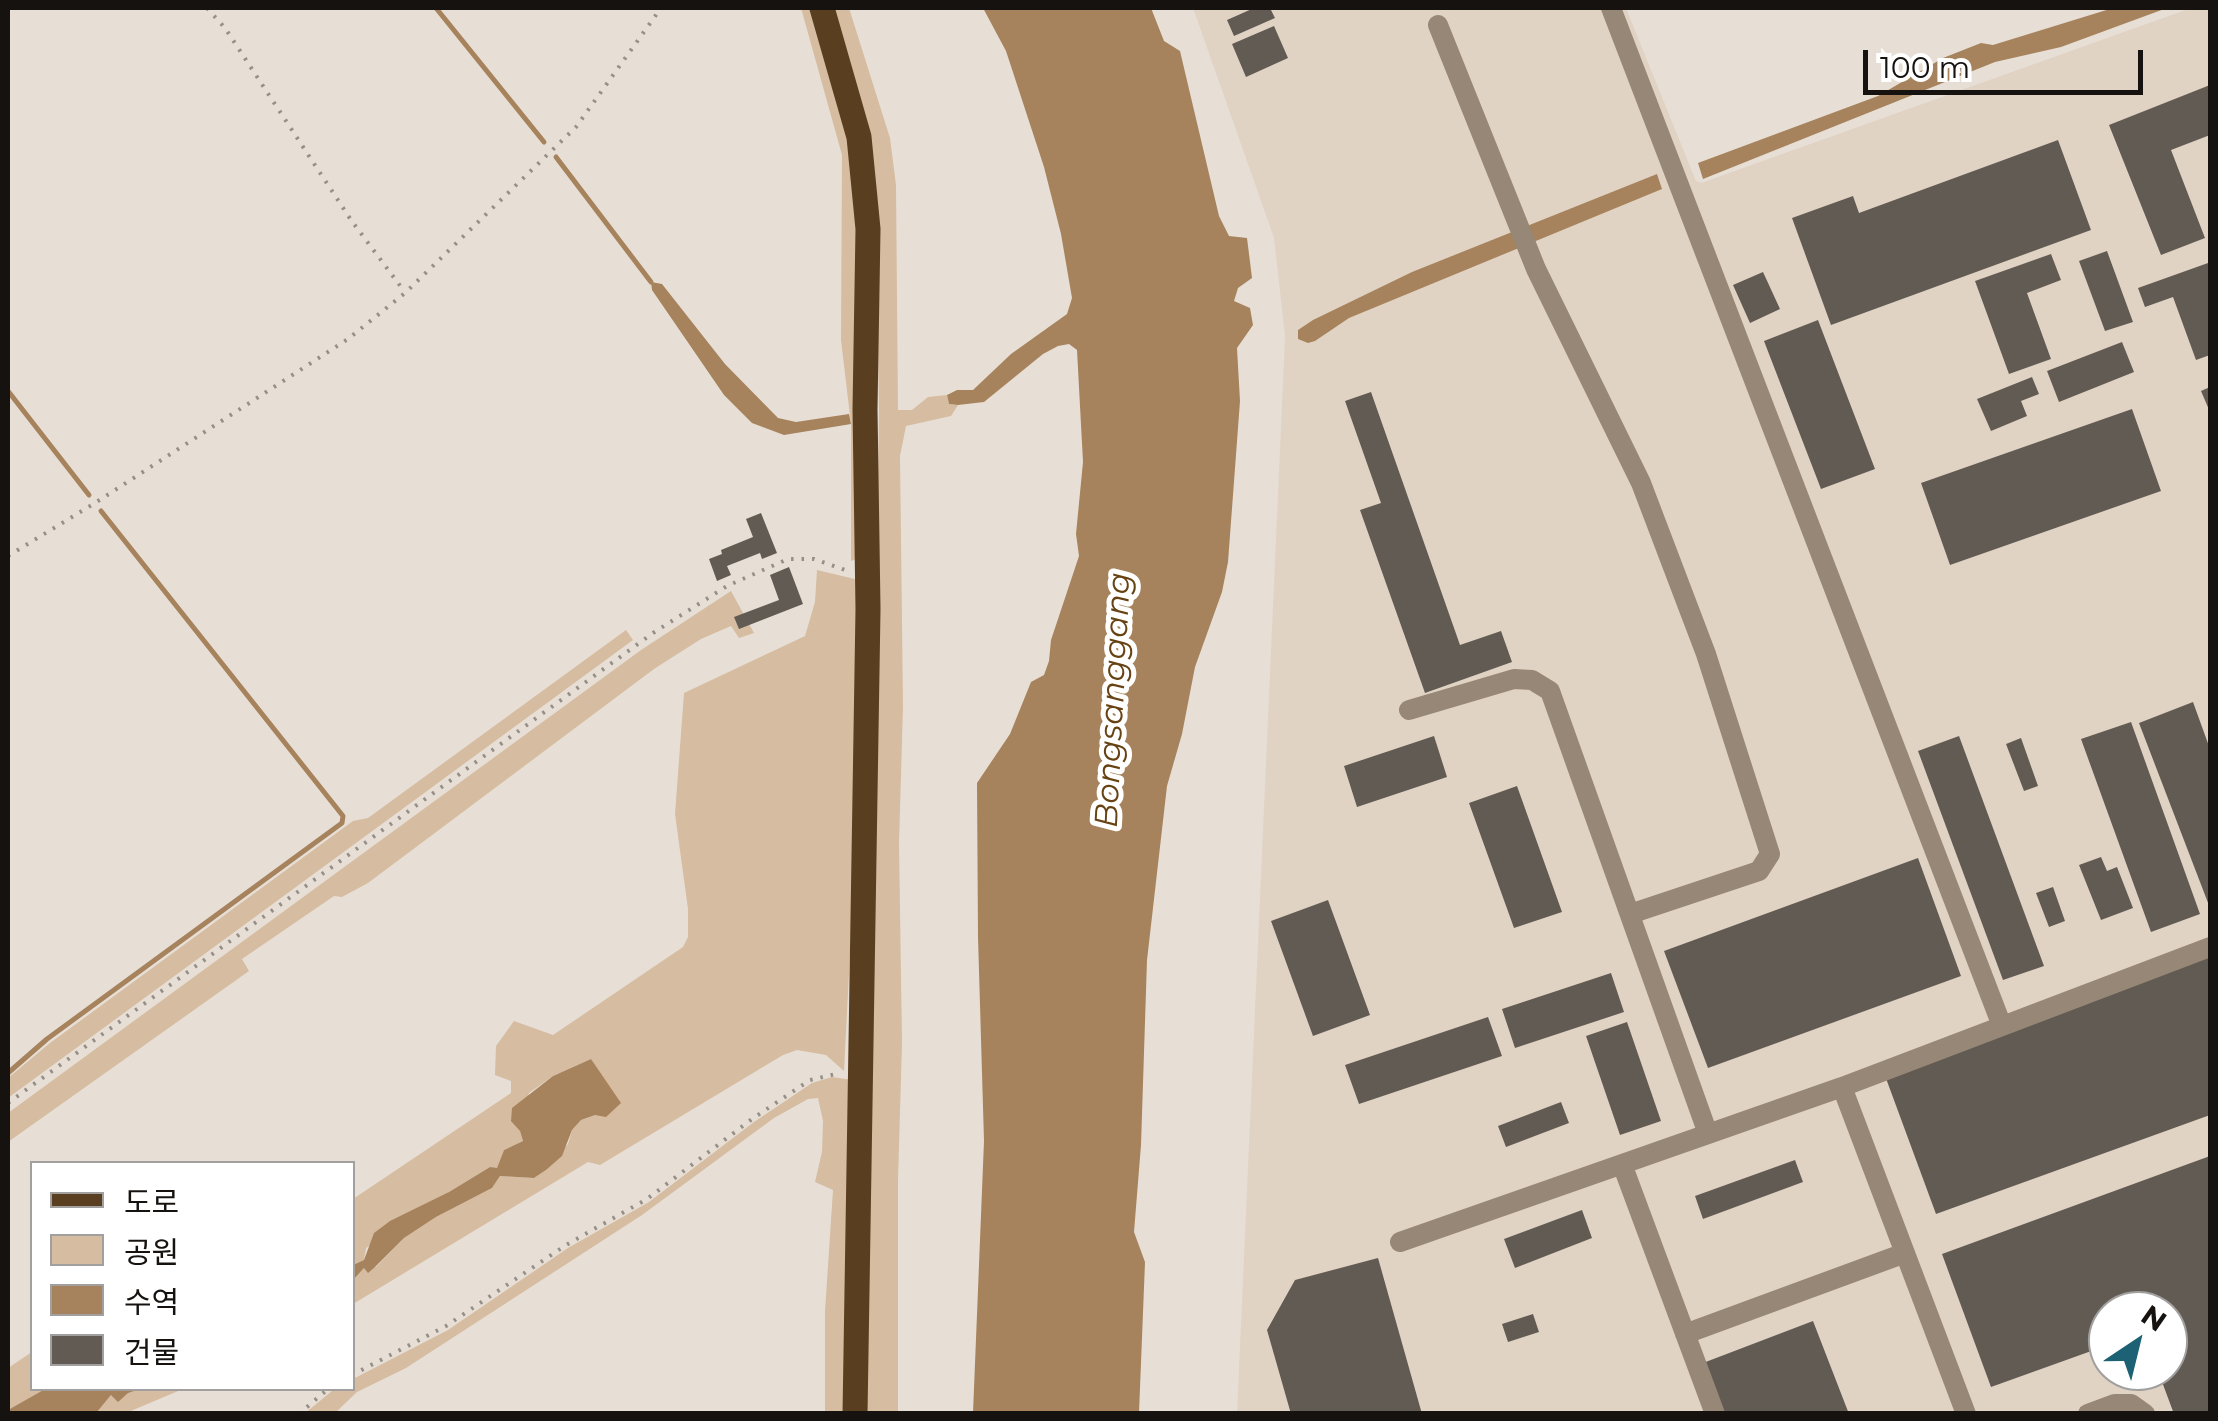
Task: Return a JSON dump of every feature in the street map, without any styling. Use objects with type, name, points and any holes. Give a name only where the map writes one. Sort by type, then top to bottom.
[{"type":"main road","points":[[822,8],[859,137],[868,229],[868,577],[855,1414]]},
{"type":"street","points":[[1611,8],[2002,1026]]},
{"type":"street","points":[[1438,25],[1536,269],[1641,483],[1706,654],[1770,854],[1759,871],[1630,914]]},
{"type":"street","points":[[1410,710],[1514,679],[1532,680],[1550,691],[1708,1134]]},
{"type":"street","points":[[1400,1242],[1842,1087],[2210,947]]},
{"type":"street","points":[[1842,1087],[1966,1414]]},
{"type":"street","points":[[1622,1164],[1715,1414]]},
{"type":"street","points":[[1686,1334],[1905,1253]]},
{"type":"street","points":[[2088,1414],[2115,1404],[2131,1404],[2145,1414]]},
{"type":"path","points":[[207,8],[225,28],[351,220],[405,292]]},
{"type":"path","points":[[8,556],[348,339],[405,292],[576,126],[661,8]]},
{"type":"path","points":[[8,1103],[637,645],[727,586],[788,559],[814,559],[868,577]]},
{"type":"path","points":[[355,1372],[446,1326],[566,1245],[646,1199],[810,1080],[832,1073],[859,1076]]},
{"type":"path","points":[[298,1414],[325,1391]]},
{"type":"shaded area","points":[[1193,8],[1626,8],[1696,181],[1701,183],[2191,8],[2210,8],[2210,1413],[1237,1413],[1285,336],[1274,238]]},
{"type":"green space","points":[[801,8],[817,8],[855,149],[861,557],[851,561],[851,424],[841,340],[842,155]]},
{"type":"green space","points":[[831,8],[849,8],[890,138],[896,185],[898,410],[912,410],[928,397],[947,395],[949,404],[958,405],[951,416],[906,426],[900,456],[903,706],[899,843],[902,1043],[898,1414],[863,1413],[879,412],[876,229]]},
{"type":"green space","points":[[817,570],[859,580],[856,835],[844,1071],[826,1055],[797,1050],[783,1055],[600,1165],[588,1162],[355,1303],[355,1278],[364,1268],[376,1267],[404,1238],[492,1188],[500,1176],[534,1178],[568,1144],[572,1130],[581,1120],[595,1115],[599,1073],[591,1059],[553,1076],[529,1093],[520,1131],[523,1141],[504,1150],[497,1169],[490,1167],[449,1192],[366,1248],[364,1260],[355,1264],[355,1198],[511,1093],[511,1081],[495,1075],[496,1046],[514,1021],[553,1035],[683,947],[688,937],[688,909],[675,814],[684,693],[805,636],[815,602]]},
{"type":"green space","points":[[731,591],[754,633],[739,638],[731,626],[701,639],[654,669],[368,883],[342,897],[334,896],[242,959],[249,971],[8,1142],[8,1113],[641,650]]},
{"type":"green space","points":[[626,630],[633,640],[8,1098],[8,1078],[50,1043],[353,821],[368,818]]},
{"type":"green space","points":[[832,1077],[852,1080],[847,1413],[825,1413],[825,1311],[833,1190],[815,1182],[822,1152],[823,1121],[818,1098],[808,1099],[774,1118],[642,1215],[406,1368],[357,1392],[335,1413],[304,1414],[332,1391],[355,1391],[355,1378],[448,1330],[568,1248],[649,1202],[812,1083]]},
{"type":"green space","points":[[30,1353],[30,1391],[43,1391],[8,1410],[8,1368]]},
{"type":"green space","points":[[178,1391],[126,1413],[89,1414],[97,1412],[111,1395]]},
{"type":"water","name":"Bongsanggang","points":[[983,8],[1151,8],[1164,41],[1180,51],[1219,216],[1229,236],[1247,238],[1252,278],[1238,288],[1234,301],[1250,308],[1253,325],[1237,348],[1240,401],[1228,562],[1222,592],[1195,667],[1167,786],[1147,960],[1134,1232],[1145,1262],[1139,1413],[973,1413],[984,1141],[977,783],[1010,734],[1031,682],[1044,675],[1049,661],[1051,640],[1079,556],[1076,534],[1083,462],[1077,350],[1069,344],[1043,354],[984,402],[949,404],[947,395],[957,390],[973,390],[1011,354],[1067,314],[1072,298],[1044,167],[1006,51]]},
{"type":"water","points":[[2113,8],[2167,8],[2061,47],[1995,62],[1703,179],[1698,163],[1878,96],[1943,58],[1981,43],[1993,45]]},
{"type":"water","points":[[1657,174],[1662,189],[1349,318],[1315,341],[1298,339],[1298,330],[1313,320],[1412,272]]},
{"type":"water","points":[[651,282],[662,284],[725,364],[778,418],[796,422],[849,414],[851,424],[784,435],[752,423],[724,395],[652,290]]},
{"type":"water","points":[[591,1059],[621,1103],[606,1117],[595,1115],[581,1120],[572,1130],[562,1156],[534,1178],[500,1176],[492,1188],[436,1217],[404,1238],[368,1273],[364,1268],[355,1278],[355,1264],[364,1260],[374,1233],[490,1167],[497,1168],[504,1150],[523,1141],[511,1121],[512,1108],[553,1076]]},
{"type":"water","points":[[42,1391],[134,1391],[118,1402],[111,1395],[97,1412],[8,1410]]},
{"type":"building","points":[[1254,8],[1270,8],[1275,18],[1234,36],[1227,20]]},
{"type":"building","points":[[1274,26],[1288,58],[1246,77],[1232,44]]},
{"type":"building","points":[[2210,85],[2210,135],[2171,150],[2205,238],[2161,255],[2109,125]]},
{"type":"building","points":[[2058,140],[2091,230],[1831,325],[1792,218],[1853,196],[1859,213]]},
{"type":"building","points":[[2107,251],[2133,322],[2105,331],[2079,261]]},
{"type":"building","points":[[2051,254],[2061,280],[2027,293],[2051,359],[2009,374],[1975,281]]},
{"type":"building","points":[[2208,263],[2210,355],[2196,360],[2173,297],[2145,307],[2138,288]]},
{"type":"building","points":[[1763,272],[1780,309],[1750,323],[1733,285]]},
{"type":"building","points":[[1818,320],[1875,469],[1821,489],[1764,341]]},
{"type":"building","points":[[2122,342],[2134,372],[2059,402],[2047,371]]},
{"type":"building","points":[[2032,377],[2039,394],[2021,401],[2027,416],[1991,431],[1977,399]]},
{"type":"building","points":[[2210,387],[2210,412],[2201,391]]},
{"type":"building","points":[[1371,392],[1460,645],[1501,631],[1512,662],[1425,693],[1360,510],[1381,503],[1345,401]]},
{"type":"building","points":[[2132,409],[2161,491],[1950,565],[1921,483]]},
{"type":"building","points":[[761,513],[777,553],[762,559],[760,553],[727,566],[731,575],[717,581],[709,559],[753,537],[746,519]]},
{"type":"building","points":[[789,567],[803,604],[739,629],[734,617],[779,600],[770,575]]},
{"type":"building","points":[[2193,702],[2210,749],[2210,908],[2139,723]]},
{"type":"building","points":[[2131,722],[2200,914],[2151,932],[2081,739]]},
{"type":"building","points":[[1434,736],[1447,777],[1357,807],[1344,766]]},
{"type":"building","points":[[1959,736],[2044,966],[2003,980],[1918,751]]},
{"type":"building","points":[[2021,738],[2038,786],[2024,791],[2006,744]]},
{"type":"building","points":[[1517,786],[1562,912],[1514,928],[1469,803]]},
{"type":"building","points":[[2101,857],[2107,871],[2117,867],[2133,908],[2101,920],[2079,865]]},
{"type":"building","points":[[1918,858],[1961,976],[1708,1068],[1664,951]]},
{"type":"building","points":[[2053,887],[2065,921],[2049,927],[2036,893]]},
{"type":"building","points":[[1328,900],[1370,1015],[1313,1036],[1271,921]]},
{"type":"building","points":[[2210,954],[2210,1115],[1936,1214],[1884,1073]]},
{"type":"building","points":[[1611,973],[1624,1012],[1515,1048],[1502,1009]]},
{"type":"building","points":[[1488,1017],[1502,1056],[1359,1104],[1345,1065]]},
{"type":"building","points":[[1627,1022],[1661,1121],[1620,1135],[1586,1036]]},
{"type":"building","points":[[1561,1102],[1569,1123],[1506,1147],[1498,1126]]},
{"type":"building","points":[[2210,1156],[2210,1414],[2174,1414],[2165,1391],[2188,1391],[2188,1291],[2088,1291],[2088,1352],[1991,1387],[1942,1254]]},
{"type":"building","points":[[1795,1160],[1803,1182],[1703,1219],[1695,1196]]},
{"type":"building","points":[[1582,1210],[1592,1238],[1515,1268],[1504,1239]]},
{"type":"building","points":[[1378,1258],[1422,1414],[1291,1414],[1267,1330],[1295,1280]]},
{"type":"building","points":[[1533,1314],[1539,1332],[1508,1342],[1502,1324]]},
{"type":"building","points":[[1813,1321],[1849,1414],[1723,1414],[1703,1363]]},
{"type":"waterway","points":[[436,8],[544,142]]},
{"type":"waterway","points":[[556,157],[651,282]]},
{"type":"waterway","points":[[8,391],[89,495]]},
{"type":"waterway","points":[[8,1073],[47,1039],[342,823],[343,816],[101,511]]}]
